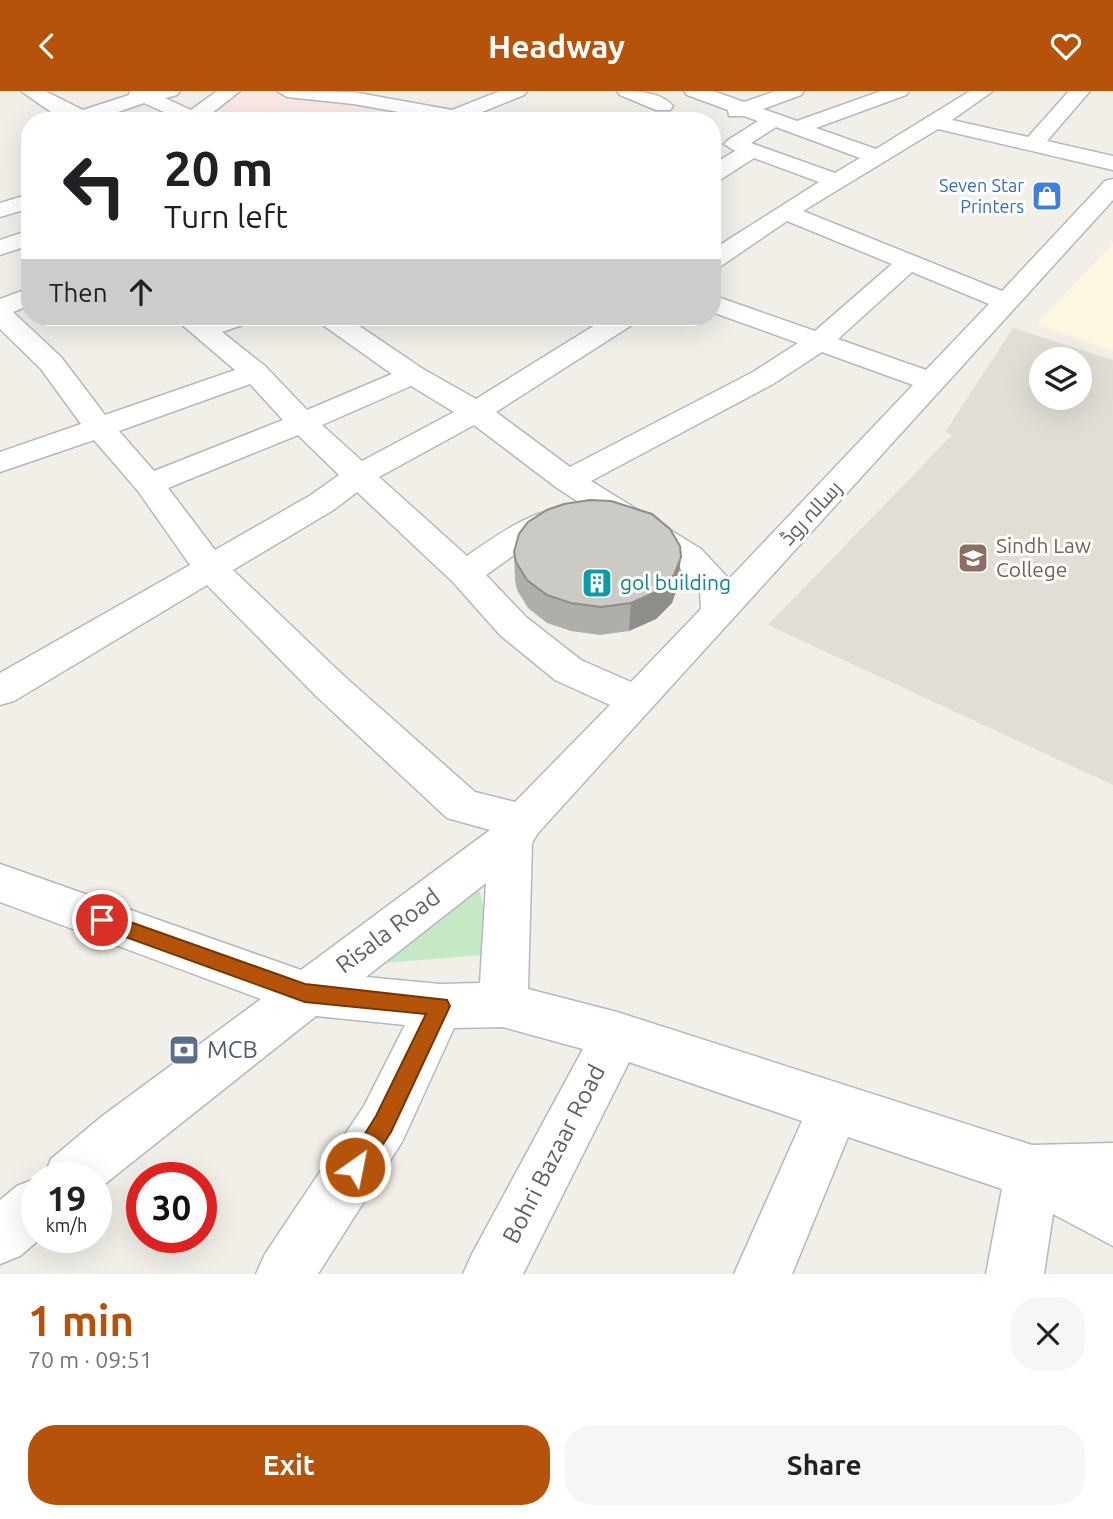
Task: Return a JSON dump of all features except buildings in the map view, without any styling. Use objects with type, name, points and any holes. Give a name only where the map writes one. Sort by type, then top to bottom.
[{"type":"street","points":[[32,91],[63,112]]},
{"type":"street","points":[[92,112],[139,93],[170,91]]},
{"type":"street","points":[[198,112],[230,91]]},
{"type":"street","points":[[287,91],[353,98],[420,112]]},
{"type":"street","points":[[469,112],[517,91]]},
{"type":"street","points":[[627,91],[663,106]]},
{"type":"street","points":[[694,91],[879,157]]},
{"type":"street","points":[[721,117],[794,91]]},
{"type":"street","points":[[796,128],[899,91]]},
{"type":"street","points":[[721,255],[785,212],[935,123],[983,91]]},
{"type":"street","points":[[1033,143],[1080,91]]},
{"type":"street","points":[[139,93],[175,112]]},
{"type":"street","points":[[773,120],[736,142],[737,145],[837,181]]},
{"type":"street","points":[[935,123],[1113,163]]},
{"type":"street","points":[[721,169],[750,151]]},
{"type":"street","name":"رسالہ روڈ","points":[[516,830],[1113,186]]},
{"type":"street","points":[[0,210],[21,204]]},
{"type":"street","points":[[785,212],[1007,302]]},
{"type":"street","points":[[724,227],[747,236]]},
{"type":"street","points":[[0,248],[21,240]]},
{"type":"street","points":[[568,481],[764,378],[821,340],[909,262]]},
{"type":"street","points":[[0,308],[21,300]]},
{"type":"street","points":[[721,306],[932,382]]},
{"type":"street","points":[[0,314],[51,363],[98,426],[149,484],[210,568],[330,686],[462,806],[516,830],[503,1005]]},
{"type":"street","points":[[199,326],[255,372],[302,423],[465,574],[513,626],[568,670],[637,701]]},
{"type":"street","points":[[343,326],[413,375],[476,412],[568,481],[689,557],[718,589],[719,613]]},
{"type":"street","points":[[0,691],[323,502],[359,475],[476,412],[612,326]]},
{"type":"street","points":[[0,463],[255,372]]},
{"type":"street","points":[[149,484],[413,375]]},
{"type":"street","points":[[465,574],[519,535],[581,513],[619,512]]},
{"type":"street","name":"Risala Road","points":[[90,1162],[516,830]]},
{"type":"street","points":[[0,883],[305,993],[440,1006],[503,1005],[617,1035],[1032,1172],[1113,1218]]},
{"type":"street","points":[[285,1274],[383,1124],[440,1006]]},
{"type":"street","name":"Bohri Bazaar Road","points":[[492,1274],[617,1035]]},
{"type":"street","points":[[763,1274],[835,1105]]},
{"type":"street","points":[[1032,1172],[1113,1170]]},
{"type":"street","points":[[1015,1274],[1032,1172]]},
{"type":"street","points":[[0,1237],[21,1219]]},
{"type":"shaded area","points":[[238,91],[287,91],[353,98],[431,112],[166,112]]},
{"type":"shaded area","points":[[1113,243],[1113,351],[1037,324]]},
{"type":"shaded area","name":"Sindh Law College","points":[[1013,328],[1072,347],[1029,347],[1029,410],[1092,410],[1092,353],[1113,360],[1113,785],[768,625],[952,435],[945,432]]},
{"type":"green space","points":[[477,882],[496,954],[383,963]]},
{"type":"place","name":"Seven Star Printers","points":[[1047,196]]},
{"type":"place","name":"Sindh Law College","points":[[973,558]]},
{"type":"place","name":"gol building","points":[[597,583]]},
{"type":"place","name":"MCB","points":[[184,1050]]},
{"type":"route","points":[[102,920],[305,993],[440,1006],[383,1124],[355,1167]]}]
